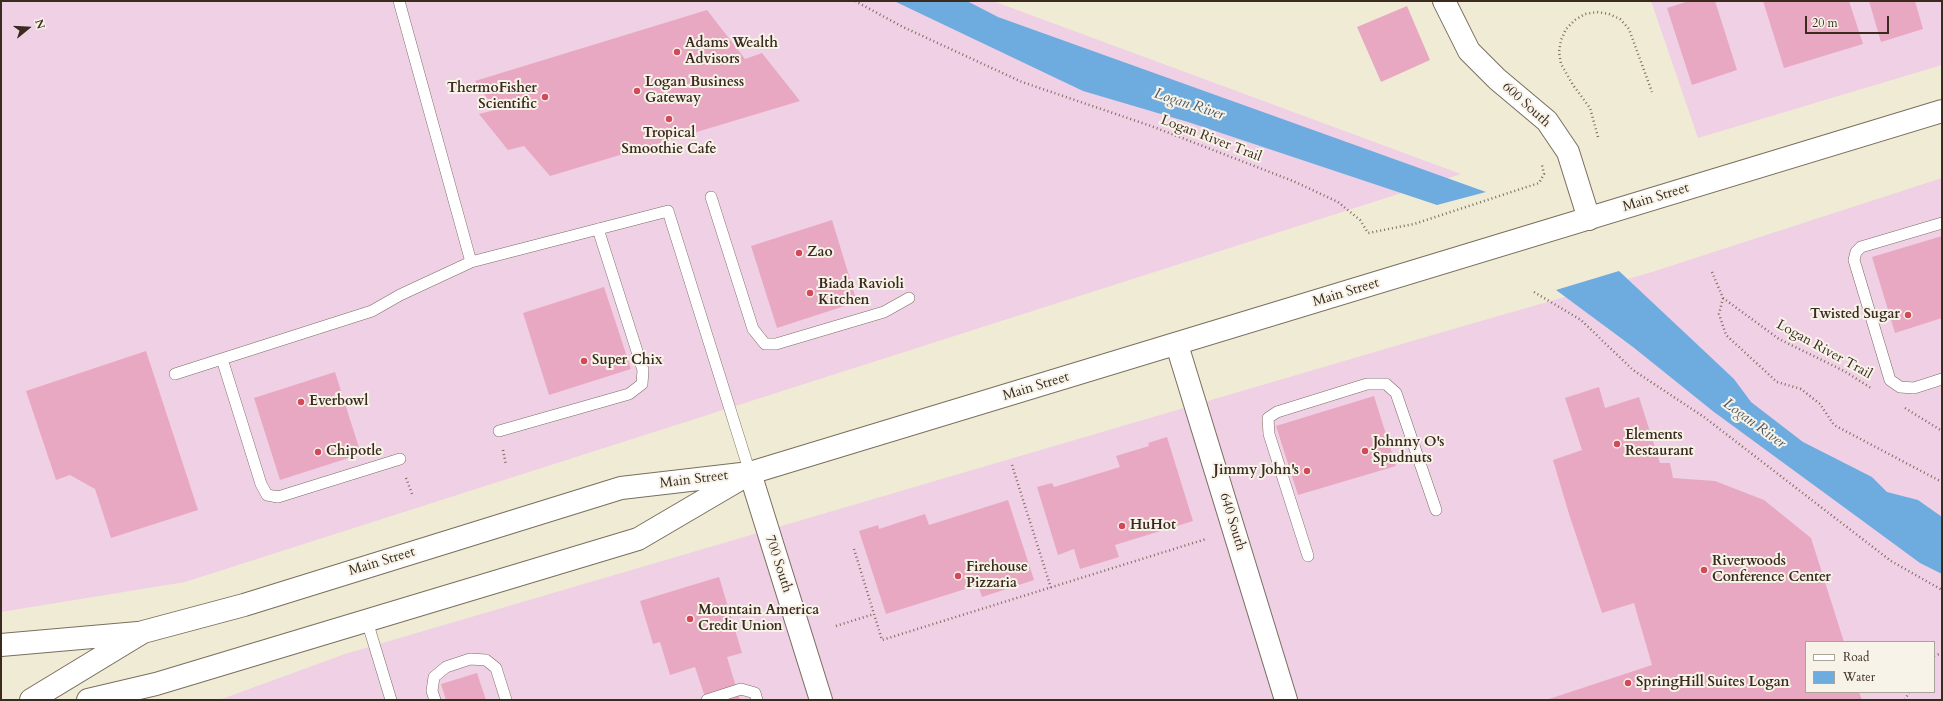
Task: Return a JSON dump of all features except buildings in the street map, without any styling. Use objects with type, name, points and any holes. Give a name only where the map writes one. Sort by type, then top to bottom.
[{"type":"main road","name":"600 South","points":[[1444,1],[1469,51],[1497,79],[1547,121],[1568,152],[1589,219]]},
{"type":"main road","name":"Main Street","points":[[31,700],[143,632],[244,605],[621,488],[750,473],[1177,345],[1942,111]]},
{"type":"main road","name":"640 South","points":[[1177,345],[1286,700]]},
{"type":"main road","name":"Main Street","points":[[88,700],[156,684],[638,539],[750,473]]},
{"type":"main road","name":"700 South","points":[[750,473],[821,700]]},
{"type":"main road","points":[[1,645],[143,632]]},
{"type":"lane","points":[[399,1],[471,262]]},
{"type":"lane","points":[[711,197],[753,329],[765,344],[776,344],[884,312],[909,298]]},
{"type":"lane","points":[[175,374],[372,311],[400,295],[471,262],[668,211],[750,473]]},
{"type":"lane","points":[[1937,381],[1914,388],[1900,387],[1890,380],[1854,260],[1856,252],[1861,247],[1942,223]]},
{"type":"lane","points":[[499,431],[629,394],[642,384],[643,370],[598,230]]},
{"type":"lane","points":[[222,359],[261,484],[267,495],[278,497],[400,459]]},
{"type":"lane","points":[[1308,556],[1269,434],[1268,418],[1276,412],[1367,384],[1386,384],[1396,393],[1436,510]]},
{"type":"lane","points":[[367,621],[391,700]]},
{"type":"lane","points":[[435,700],[432,691],[434,677],[446,667],[470,658],[486,660],[496,668],[506,700]]},
{"type":"lane","points":[[707,700],[742,689],[754,693],[757,700]]},
{"type":"path","name":"Logan River Trail","points":[[855,1],[903,27],[1022,82],[1151,126],[1293,180],[1338,202],[1360,220],[1368,233],[1414,224],[1539,183],[1544,174],[1542,165]]},
{"type":"path","points":[[1598,137],[1590,108],[1573,85],[1561,64],[1559,52],[1561,40],[1566,29],[1575,20],[1585,14],[1597,12],[1609,14],[1620,19],[1629,29],[1652,92]]},
{"type":"path","points":[[1712,272],[1723,298],[1719,314],[1726,335],[1777,382],[1801,389],[1820,404],[1834,425],[1942,482]]},
{"type":"path","points":[[1534,292],[1581,320],[1633,370],[1704,417],[1891,561],[1942,590]]},
{"type":"path","name":"Logan River Trail","points":[[1723,298],[1778,338],[1844,372],[1876,391]]},
{"type":"path","points":[[1903,407],[1942,431]]},
{"type":"path","points":[[1012,465],[1051,588]]},
{"type":"path","points":[[854,549],[882,640],[1206,539]]},
{"type":"path","points":[[836,626],[874,614]]},
{"type":"shaded area","points":[[1,1],[993,1],[1461,174],[185,582],[1,612]]},
{"type":"shaded area","points":[[1651,1],[1942,1],[1942,65],[1698,138]]},
{"type":"shaded area","points":[[1942,178],[1942,700],[219,700],[345,654],[1652,272]]},
{"type":"water","name":"Logan River","points":[[894,1],[967,1],[998,17],[1486,192],[1437,205],[1188,122],[1083,91]]},
{"type":"water","name":"Logan River","points":[[1619,271],[1734,379],[1751,402],[1803,442],[1872,477],[1887,492],[1918,500],[1942,517],[1942,574],[1920,563],[1714,412],[1633,347],[1556,290]]},
{"type":"place","name":"Adams Wealth Advisors","points":[[677,52]]},
{"type":"place","name":"Logan Business Gateway","points":[[637,91]]},
{"type":"place","name":"ThermoFisher Scientific","points":[[545,97]]},
{"type":"place","name":"Tropical Smoothie Cafe","points":[[669,119]]},
{"type":"place","name":"Zao","points":[[799,253]]},
{"type":"place","name":"Biada Ravioli Kitchen","points":[[810,293]]},
{"type":"place","name":"Twisted Sugar","points":[[1908,315]]},
{"type":"place","name":"Super Chix","points":[[584,361]]},
{"type":"place","name":"Everbowl","points":[[301,402]]},
{"type":"place","name":"Elements Restaurant","points":[[1617,444]]},
{"type":"place","name":"Johnny O's Spudnuts","points":[[1365,451]]},
{"type":"place","name":"Chipotle","points":[[318,452]]},
{"type":"place","name":"Jimmy John's","points":[[1307,471]]},
{"type":"place","name":"HuHot","points":[[1122,526]]},
{"type":"place","name":"Riverwoods Conference Center","points":[[1704,570]]},
{"type":"place","name":"Firehouse Pizzaria","points":[[958,576]]},
{"type":"place","name":"Mountain America Credit Union","points":[[690,619]]},
{"type":"place","name":"SpringHill Suites Logan","points":[[1628,683]]}]
